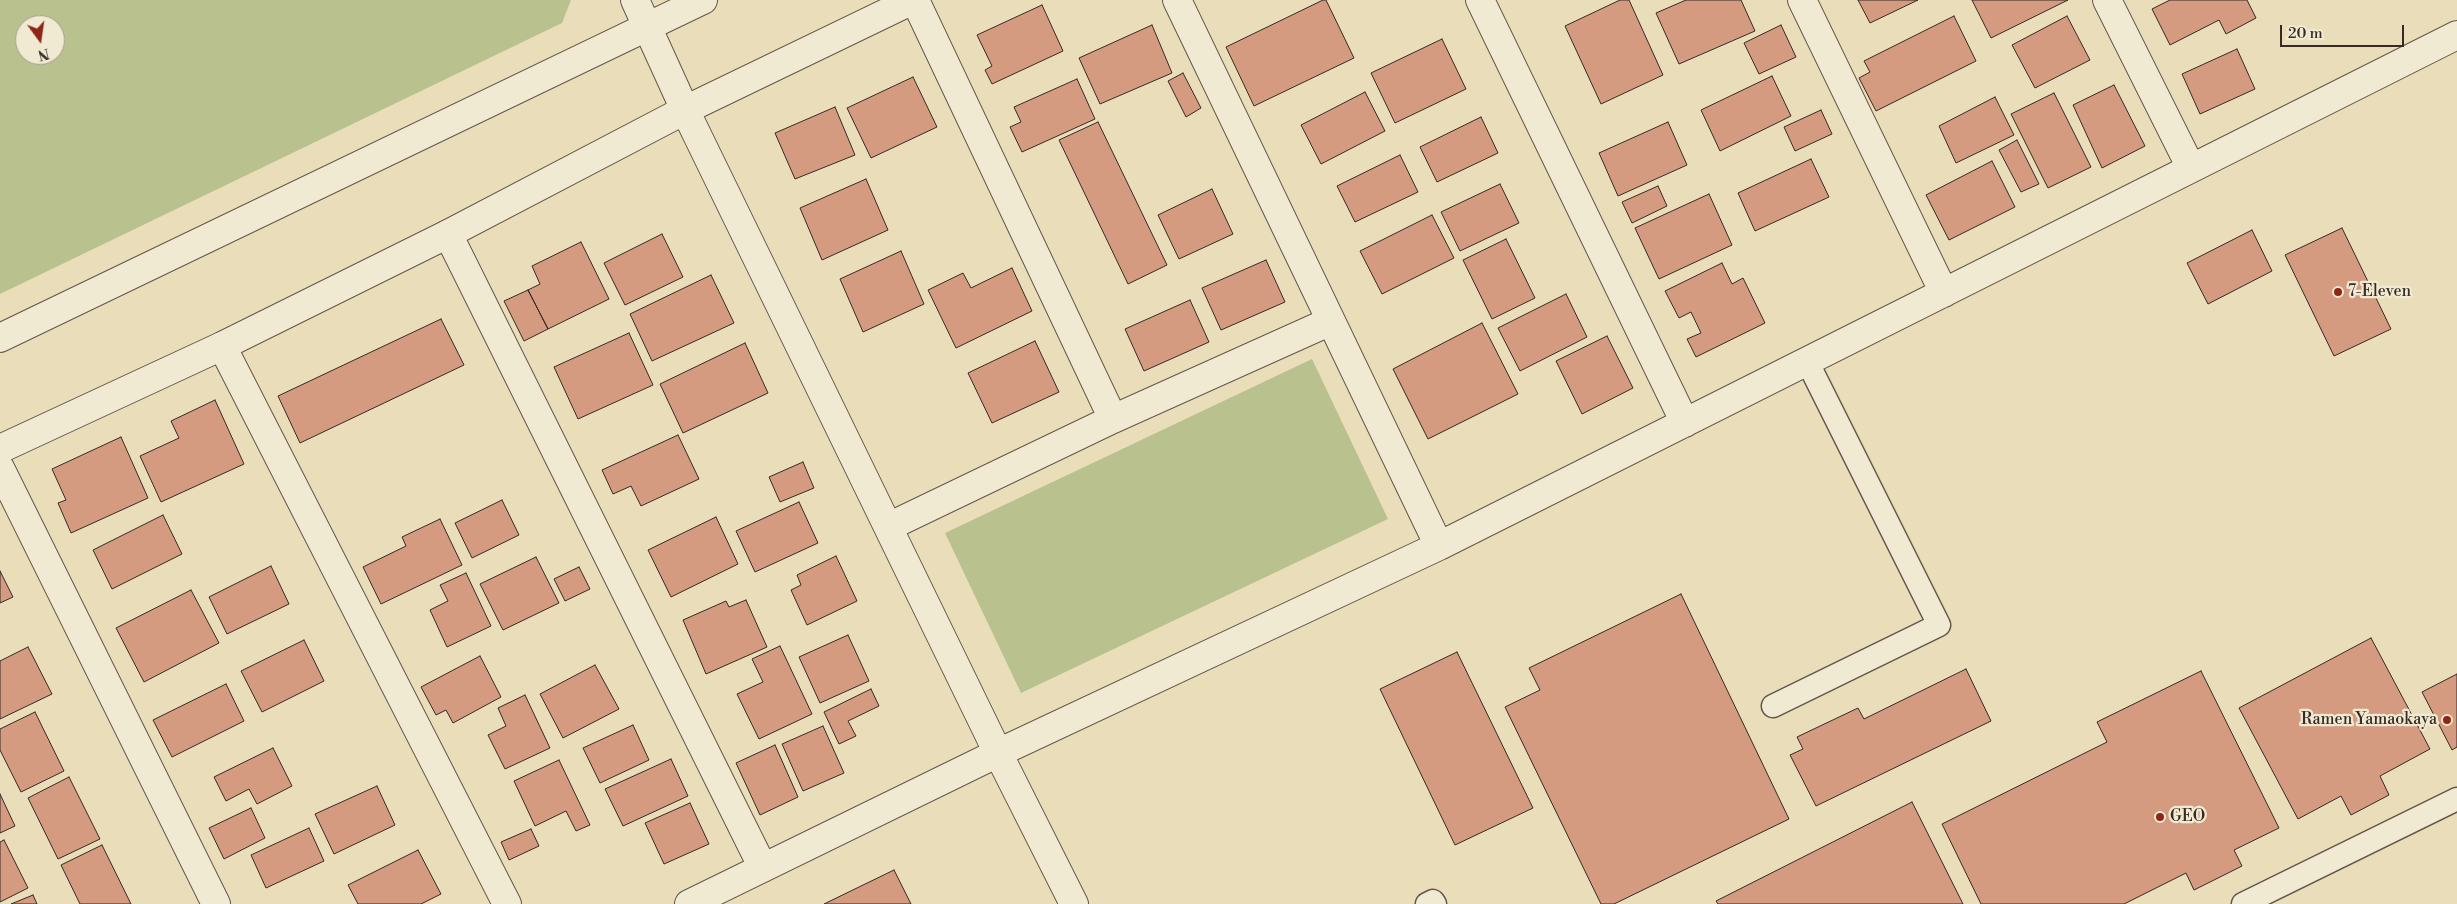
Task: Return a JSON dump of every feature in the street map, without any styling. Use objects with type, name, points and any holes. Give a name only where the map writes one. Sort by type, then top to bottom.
[{"type":"street","points":[[635,0],[685,110],[998,753],[1074,904]]},
{"type":"street","points":[[0,338],[703,0]]},
{"type":"street","points":[[0,449],[222,346],[448,234],[685,110],[914,0],[1114,419]]},
{"type":"street","points":[[1177,0],[1439,546]]},
{"type":"street","points":[[1480,0],[1684,423]]},
{"type":"street","points":[[1802,0],[1944,293]]},
{"type":"street","points":[[2107,0],[2191,168]]},
{"type":"street","points":[[688,904],[998,753],[1439,546],[2457,35]]},
{"type":"street","points":[[448,234],[762,868]]},
{"type":"street","points":[[888,526],[1114,419],[1331,321]]},
{"type":"street","points":[[222,346],[507,904]]},
{"type":"street","points":[[0,468],[216,904]]},
{"type":"lane","points":[[1773,706],[1939,625],[1807,361]]},
{"type":"lane","points":[[2243,904],[2457,799]]},
{"type":"lane","points":[[1427,904],[1433,901],[1435,904]]},
{"type":"green space","points":[[0,0],[571,0],[562,23],[0,294]]},
{"type":"green space","points":[[1312,359],[1388,519],[1021,693],[945,533]]},
{"type":"building","points":[[1326,0],[1354,58],[1254,106],[1226,47]]},
{"type":"building","points":[[1620,0],[1629,0],[1663,75],[1601,104],[1565,26]]},
{"type":"building","points":[[1686,0],[1741,0],[1755,31],[1679,64],[1656,13]]},
{"type":"building","points":[[1858,0],[1918,0],[1870,23]]},
{"type":"building","points":[[1972,0],[2068,0],[1991,38]]},
{"type":"building","points":[[2170,0],[2247,0],[2256,18],[2226,34],[2219,20],[2170,45],[2152,9]]},
{"type":"building","points":[[1042,5],[1063,51],[992,84],[985,70],[992,66],[977,35]]},
{"type":"building","points":[[1954,16],[1976,61],[1876,111],[1859,78],[1870,72],[1864,61]]},
{"type":"building","points":[[2067,16],[2090,60],[2035,88],[2012,45]]},
{"type":"building","points":[[1152,25],[1172,73],[1100,104],[1079,58]]},
{"type":"building","points":[[1781,25],[1796,57],[1759,74],[1744,43]]},
{"type":"building","points":[[1442,39],[1466,89],[1395,123],[1371,73]]},
{"type":"building","points":[[2237,49],[2255,89],[2200,114],[2182,74]]},
{"type":"building","points":[[1183,73],[1201,108],[1186,117],[1168,81]]},
{"type":"building","points":[[1772,76],[1791,116],[1720,151],[1701,110]]},
{"type":"building","points":[[913,77],[937,127],[871,158],[847,108]]},
{"type":"building","points":[[1077,79],[1095,119],[1022,152],[1010,127],[1021,122],[1014,107]]},
{"type":"building","points":[[2114,85],[2145,146],[2102,168],[2073,105]]},
{"type":"building","points":[[1365,92],[1385,131],[1321,164],[1301,125]]},
{"type":"building","points":[[2054,93],[2091,167],[2048,188],[2011,114]]},
{"type":"building","points":[[1995,97],[2014,135],[1956,163],[1939,126]]},
{"type":"building","points":[[835,107],[855,155],[795,179],[775,133]]},
{"type":"building","points":[[1821,110],[1832,134],[1795,151],[1784,127]]},
{"type":"building","points":[[1481,117],[1498,153],[1437,182],[1420,147]]},
{"type":"building","points":[[1098,122],[1167,265],[1128,284],[1059,140]]},
{"type":"building","points":[[1668,122],[1687,165],[1618,196],[1599,153]]},
{"type":"building","points":[[2017,140],[2039,184],[2021,192],[1999,150]]},
{"type":"building","points":[[1400,155],[1418,192],[1355,222],[1337,186]]},
{"type":"building","points":[[1811,159],[1829,197],[1755,231],[1738,193]]},
{"type":"building","points":[[1992,161],[2015,207],[1949,240],[1926,195]]},
{"type":"building","points":[[866,179],[888,230],[822,260],[800,208]]},
{"type":"building","points":[[1500,184],[1519,223],[1460,251],[1441,212]]},
{"type":"building","points":[[1658,186],[1667,206],[1632,223],[1622,202]]},
{"type":"building","points":[[1212,189],[1233,234],[1179,259],[1158,215]]},
{"type":"building","points":[[1709,194],[1732,245],[1659,279],[1635,228]]},
{"type":"building","points":[[1432,215],[1454,258],[1382,294],[1360,251]]},
{"type":"building","name":"7-Eleven","points":[[2342,228],[2391,329],[2334,356],[2285,255]]},
{"type":"building","points":[[2252,230],[2272,271],[2208,304],[2187,263]]},
{"type":"building","points":[[662,234],[683,277],[625,305],[604,263]]},
{"type":"building","points":[[1506,239],[1535,298],[1492,319],[1463,260]]},
{"type":"building","points":[[581,242],[609,299],[548,329],[528,290],[540,284],[532,266]]},
{"type":"building","points":[[901,251],[924,304],[863,332],[840,279]]},
{"type":"building","points":[[1266,260],[1285,302],[1221,330],[1202,288]]},
{"type":"building","points":[[1722,263],[1732,284],[1743,278],[1765,323],[1696,357],[1687,339],[1701,333],[1691,312],[1679,318],[1665,291]]},
{"type":"building","points":[[1012,268],[1032,311],[956,348],[928,290],[963,273],[971,288]]},
{"type":"building","points":[[711,275],[734,323],[652,361],[630,314]]},
{"type":"building","points":[[528,290],[548,329],[524,341],[504,301]]},
{"type":"building","points":[[1566,294],[1587,337],[1520,371],[1498,328]]},
{"type":"building","points":[[1190,300],[1209,342],[1144,371],[1125,329]]},
{"type":"building","points":[[441,319],[464,365],[300,443],[278,396]]},
{"type":"building","points":[[1482,323],[1518,394],[1428,439],[1393,369]]},
{"type":"building","points":[[629,333],[653,385],[578,419],[554,367]]},
{"type":"building","points":[[1607,336],[1633,388],[1582,414],[1556,361]]},
{"type":"building","points":[[1035,341],[1059,392],[992,423],[968,373]]},
{"type":"building","points":[[745,343],[768,393],[683,433],[660,384]]},
{"type":"building","points":[[215,400],[244,464],[161,502],[140,456],[179,438],[171,421]]},
{"type":"building","points":[[678,435],[699,479],[641,506],[631,486],[613,494],[602,470]]},
{"type":"building","points":[[121,437],[148,498],[71,533],[58,503],[66,500],[52,469]]},
{"type":"building","points":[[803,462],[814,488],[780,502],[769,477]]},
{"type":"building","points":[[502,500],[519,535],[472,558],[455,523]]},
{"type":"building","points":[[799,502],[818,543],[755,572],[736,531]]},
{"type":"building","points":[[163,515],[182,554],[112,589],[93,550]]},
{"type":"building","points":[[716,517],[738,564],[671,597],[648,550]]},
{"type":"building","points":[[440,519],[462,565],[381,604],[363,567],[406,546],[402,537]]},
{"type":"building","points":[[836,556],[857,601],[807,625],[791,590],[801,585],[797,575]]},
{"type":"building","points":[[536,557],[559,603],[503,630],[480,584]]},
{"type":"building","points":[[271,566],[289,604],[227,634],[209,597]]},
{"type":"building","points":[[579,567],[590,589],[565,601],[554,579]]},
{"type":"building","points":[[0,571],[13,597],[0,603]]},
{"type":"building","points":[[466,573],[491,626],[447,647],[430,610],[448,601],[440,585]]},
{"type":"building","points":[[191,590],[219,643],[144,682],[116,628]]},
{"type":"building","points":[[1681,594],[1789,819],[1614,904],[1601,904],[1505,707],[1540,690],[1529,668]]},
{"type":"building","points":[[746,600],[767,647],[706,674],[683,620],[726,601],[729,607]]},
{"type":"building","points":[[848,635],[869,681],[820,703],[799,657]]},
{"type":"building","points":[[2371,638],[2430,749],[2380,776],[2389,795],[2351,815],[2341,796],[2298,819],[2239,708]]},
{"type":"building","points":[[304,640],[324,681],[262,712],[241,671]]},
{"type":"building","points":[[780,646],[812,714],[759,739],[737,694],[763,682],[752,659]]},
{"type":"building","points":[[28,647],[52,694],[0,719],[0,661]]},
{"type":"building","points":[[1457,652],[1533,808],[1455,845],[1380,689]]},
{"type":"building","points":[[480,656],[501,697],[453,723],[446,710],[436,715],[421,687]]},
{"type":"building","points":[[595,665],[619,709],[563,738],[540,694]]},
{"type":"building","points":[[1966,669],[1991,721],[1816,806],[1790,755],[1803,749],[1797,737],[1858,708],[1864,719]]},
{"type":"building","points":[[2201,671],[2279,828],[2234,850],[2242,866],[2194,890],[2186,873],[2124,904],[1981,904],[1942,824],[2107,742],[2097,722]]},
{"type":"building","name":"Ramen Yamaokaya","points":[[2457,674],[2457,747],[2452,750],[2422,692]]},
{"type":"building","points":[[226,684],[244,721],[172,757],[153,720]]},
{"type":"building","points":[[871,689],[879,706],[848,721],[856,736],[839,744],[824,712]]},
{"type":"building","points":[[525,695],[550,748],[505,769],[488,735],[506,726],[498,708]]},
{"type":"building","points":[[35,712],[64,771],[21,792],[0,750],[0,729]]},
{"type":"building","points":[[633,725],[649,760],[600,783],[583,748]]},
{"type":"building","points":[[823,726],[844,773],[803,791],[782,744]]},
{"type":"building","points":[[775,745],[798,797],[760,815],[736,763]]},
{"type":"building","points":[[273,748],[292,786],[257,804],[249,789],[226,801],[214,777]]},
{"type":"building","points":[[671,759],[688,796],[623,826],[605,789]]},
{"type":"building","points":[[559,760],[590,825],[576,831],[566,811],[535,826],[514,781]]},
{"type":"building","points":[[69,777],[100,839],[58,859],[28,798]]},
{"type":"building","points":[[377,786],[395,825],[334,854],[315,814]]},
{"type":"building","points":[[0,794],[15,826],[0,833]]},
{"type":"building","points":[[1912,802],[1963,904],[1718,904],[1716,901]]},
{"type":"building","points":[[690,803],[709,844],[664,864],[645,823]]},
{"type":"building","points":[[251,808],[265,838],[224,859],[209,828]]},
{"type":"building","points":[[309,828],[324,861],[266,888],[251,855]]},
{"type":"building","points":[[531,829],[539,846],[509,860],[501,842]]},
{"type":"building","points":[[4,840],[28,888],[0,902],[0,842]]},
{"type":"building","points":[[102,845],[131,904],[80,904],[61,865]]},
{"type":"building","points":[[418,850],[441,894],[421,904],[358,904],[348,885]]},
{"type":"building","points":[[894,870],[911,904],[824,904]]},
{"type":"building","points":[[33,895],[37,904],[11,904]]},
{"type":"place","name":"7-Eleven","points":[[2338,292]]},
{"type":"place","name":"Ramen Yamaokaya","points":[[2447,720]]},
{"type":"place","name":"GEO","points":[[2160,817]]}]
